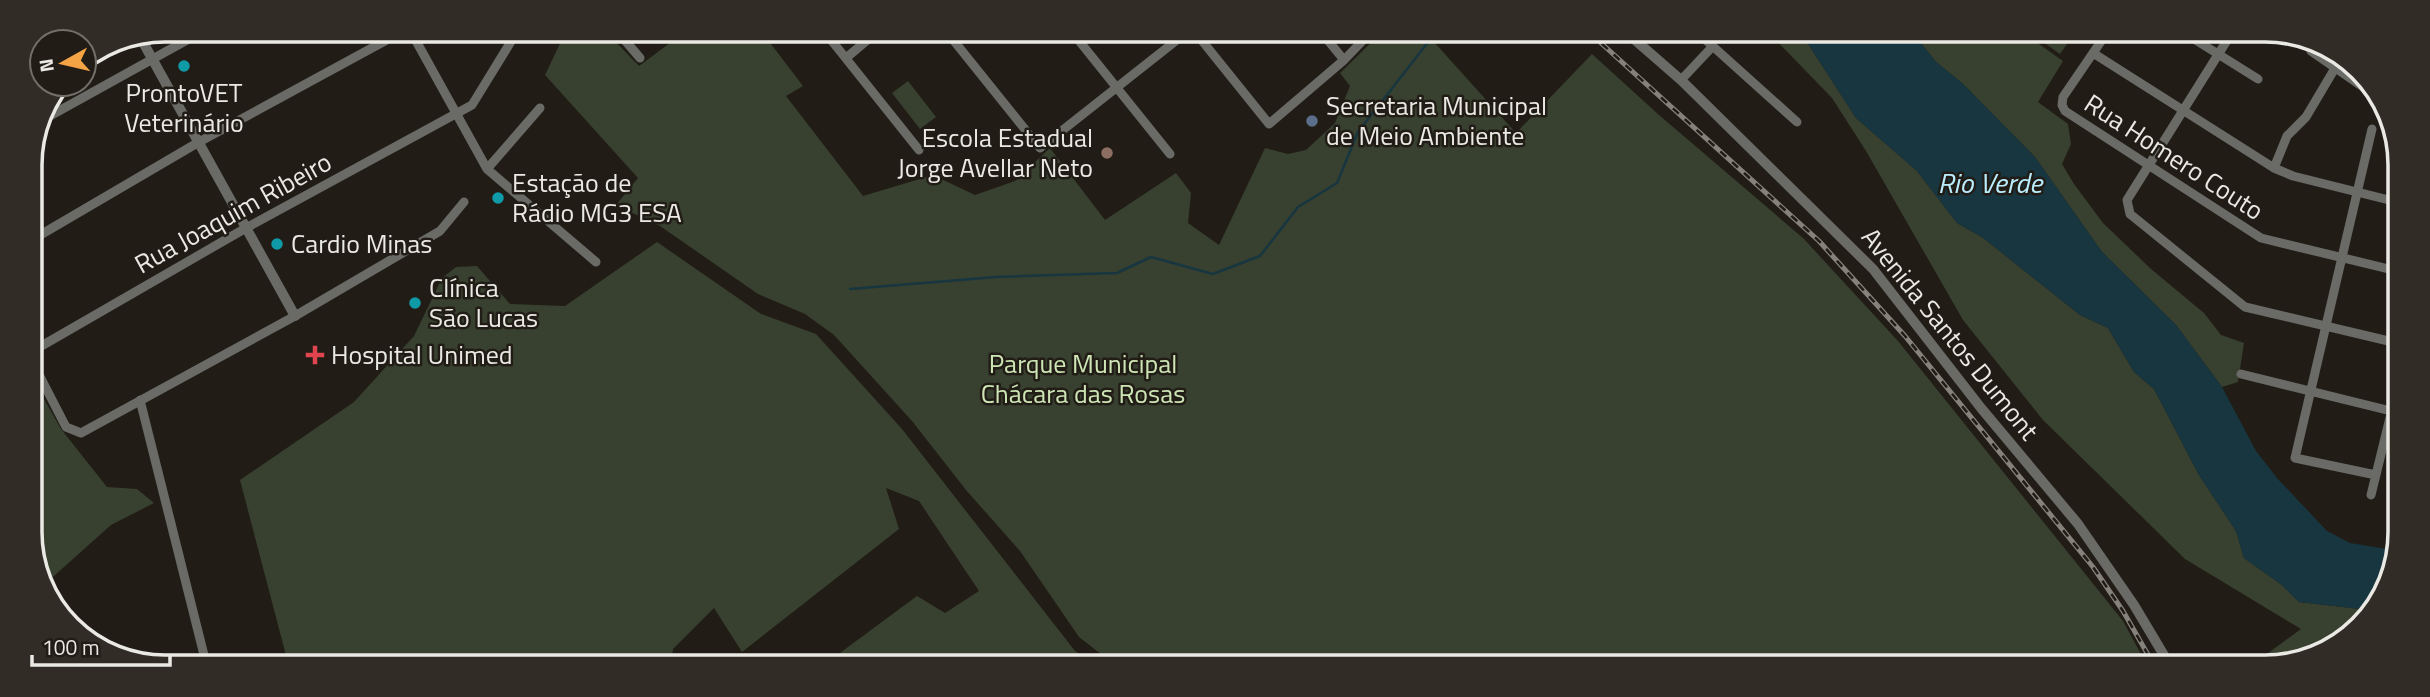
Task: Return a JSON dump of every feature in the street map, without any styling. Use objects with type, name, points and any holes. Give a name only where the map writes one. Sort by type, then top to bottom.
[{"type":"street","points":[[53,114],[183,42]]},
{"type":"street","points":[[42,234],[199,142],[383,42]]},
{"type":"street","points":[[417,42],[487,169],[596,262]]},
{"type":"street","name":"Rua Joaquim Ribeiro","points":[[42,346],[246,228],[471,105],[510,42]]},
{"type":"street","points":[[626,42],[640,58]]},
{"type":"street","points":[[833,42],[919,150]]},
{"type":"street","points":[[846,58],[865,42]]},
{"type":"street","points":[[955,42],[1040,148],[1173,42]]},
{"type":"street","points":[[1080,42],[1170,154]]},
{"type":"street","points":[[1203,42],[1269,124],[1361,42]]},
{"type":"street","points":[[1329,42],[1344,60]]},
{"type":"street","name":"Avenida Santos Dumont","points":[[1637,42],[1681,80],[1872,268],[1980,408],[2078,524],[2134,604],[2164,655]]},
{"type":"street","points":[[1708,42],[1797,122]]},
{"type":"street","points":[[2101,42],[2094,53],[2274,168],[2293,176],[2388,200]]},
{"type":"street","points":[[2199,42],[2258,79]]},
{"type":"street","points":[[2226,42],[2127,201],[2130,214],[2245,307],[2388,340]]},
{"type":"street","points":[[144,44],[295,316]]},
{"type":"street","points":[[1681,80],[1713,46]]},
{"type":"street","points":[[2311,51],[2356,83]]},
{"type":"street","name":"Rua Homero Couto","points":[[2094,53],[2063,97],[2062,105],[2065,111],[2261,238],[2388,269]]},
{"type":"street","points":[[2274,168],[2287,136],[2306,117],[2337,65]]},
{"type":"street","points":[[487,169],[540,108]]},
{"type":"street","points":[[2372,129],[2295,458],[2376,475]]},
{"type":"street","points":[[42,380],[66,427],[81,433],[295,316],[440,231],[464,202]]},
{"type":"street","points":[[2241,374],[2388,410]]},
{"type":"street","points":[[141,400],[204,655]]},
{"type":"street","points":[[2371,495],[2388,424]]},
{"type":"green space","name":"Parque Municipal Chácara das Rosas","points":[[561,42],[616,42],[639,66],[671,42],[769,42],[803,86],[786,96],[863,196],[933,175],[975,195],[1015,181],[1050,148],[1105,220],[1176,173],[1191,193],[1188,223],[1219,245],[1265,148],[1288,154],[1306,150],[1335,123],[1350,86],[1340,73],[1372,42],[1434,42],[1516,133],[1592,54],[1803,238],[1898,341],[2123,621],[2141,655],[1102,655],[1079,637],[1020,551],[966,490],[912,421],[834,335],[805,314],[758,294],[660,226],[616,205],[638,178],[545,75]]},
{"type":"green space","points":[[1778,42],[1807,42],[1856,118],[1917,171],[1957,223],[1982,237],[2080,315],[2108,328],[2134,372],[2154,389],[2199,475],[2236,531],[2244,558],[2282,585],[2299,602],[2361,609],[2346,625],[2312,646],[2289,653],[2265,655],[2301,629],[2185,559],[2043,420],[1963,320],[1866,151],[1832,98]]},
{"type":"green space","points":[[1920,42],[2036,42],[2063,61],[2038,102],[2068,124],[2071,144],[2062,164],[2103,223],[2151,269],[2204,313],[2221,335],[2244,343],[2238,382],[2222,387],[2176,325],[2102,252],[2035,157],[1962,83],[1936,62]]},
{"type":"green space","points":[[2043,42],[2068,42],[2060,54]]},
{"type":"green space","points":[[908,81],[936,117],[920,129],[892,93]]},
{"type":"green space","points":[[657,242],[761,314],[816,334],[902,429],[1075,651],[1081,655],[837,655],[917,596],[945,613],[979,591],[919,501],[886,488],[899,529],[742,652],[714,608],[673,649],[672,655],[286,655],[240,480],[354,402],[414,336],[442,278],[456,267],[477,266],[510,304],[565,306]]},
{"type":"green space","points":[[42,395],[61,429],[107,487],[137,489],[154,503],[111,525],[51,578],[44,556],[42,532]]},
{"type":"water","name":"Rio Verde","points":[[1807,42],[1920,42],[1936,62],[1962,83],[2035,157],[2102,252],[2176,325],[2222,387],[2256,451],[2277,478],[2327,531],[2350,543],[2387,549],[2379,579],[2361,609],[2299,602],[2282,585],[2244,558],[2236,531],[2199,475],[2154,389],[2134,372],[2108,328],[2080,315],[1982,237],[1957,223],[1917,171],[1856,118]]},
{"type":"waterway","points":[[850,289],[996,277],[1117,273],[1151,257],[1213,274],[1260,256],[1298,207],[1337,183],[1358,132],[1428,42]]},
{"type":"railway","points":[[1600,42],[1819,241],[1905,336],[2093,567],[2148,655]]},
{"type":"place","name":"ProntoVET Veterinário","points":[[184,66]]},
{"type":"place","name":"Secretaria Municipal de Meio Ambiente","points":[[1312,121]]},
{"type":"place","name":"Escola Estadual Jorge Avellar Neto","points":[[1107,153]]},
{"type":"place","name":"Estação de Rádio MG3 ESA","points":[[498,198]]},
{"type":"place","name":"Cardio Minas","points":[[277,244]]},
{"type":"place","name":"Clínica São Lucas","points":[[415,303]]},
{"type":"place","name":"Hospital Unimed","points":[[315,355]]}]
